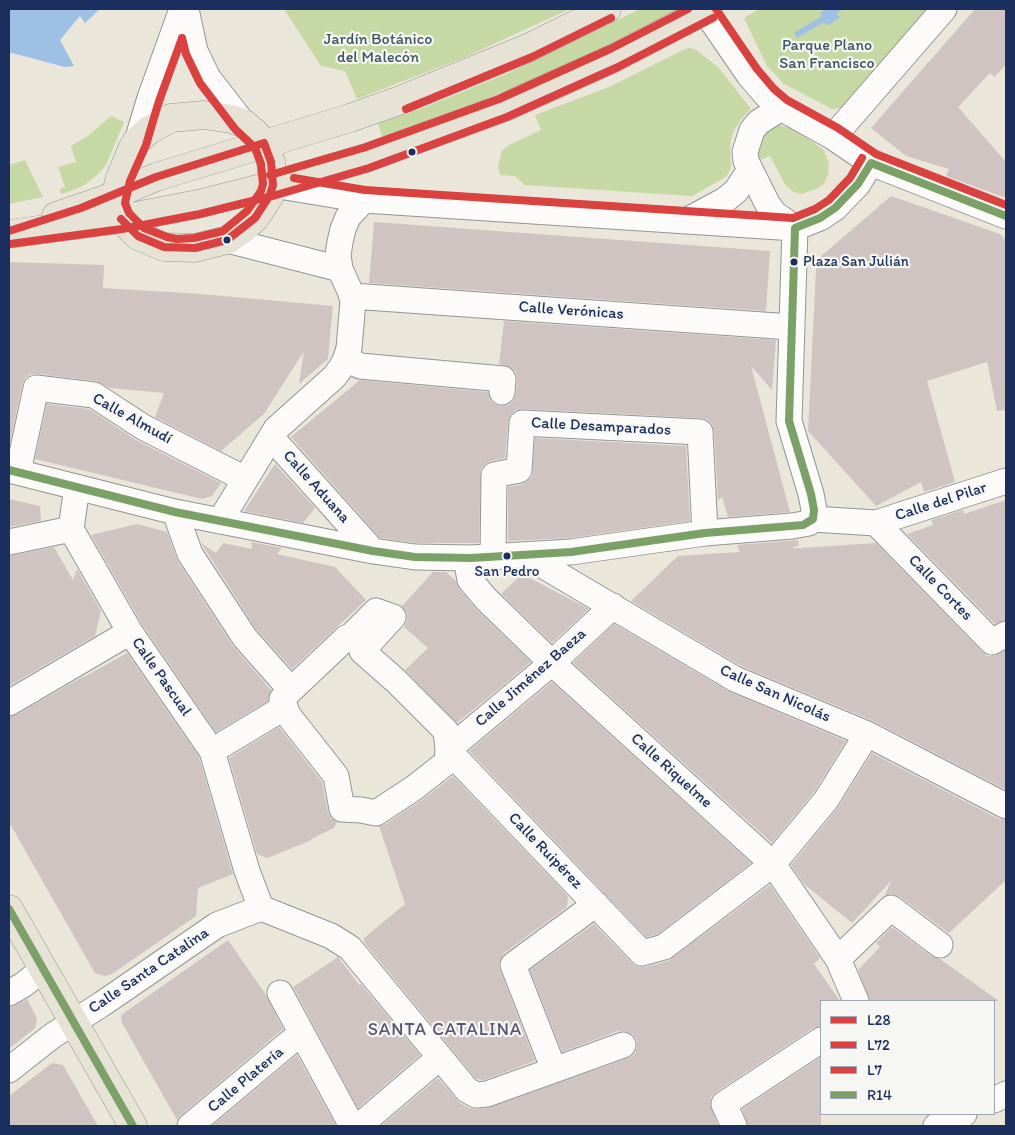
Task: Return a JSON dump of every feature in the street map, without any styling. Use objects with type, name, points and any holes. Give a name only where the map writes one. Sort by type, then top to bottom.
[{"type":"main road","points":[[118,206],[156,176],[350,118],[442,84],[528,48],[607,9]]},
{"type":"main road","points":[[9,232],[118,206],[198,204],[273,185],[378,154],[503,108],[614,58],[707,10]]},
{"type":"main road","points":[[204,115],[231,119],[243,123],[264,143],[271,162],[273,185],[270,195],[256,218],[244,229],[227,240],[195,248],[164,248],[138,236],[118,206],[127,160],[137,141],[148,131],[170,118],[204,115]]},
{"type":"main road","points":[[9,909],[25,982],[73,1022],[133,1126]]},
{"type":"street","points":[[184,9],[196,51],[208,78],[243,123]]},
{"type":"street","points":[[137,141],[150,98],[184,9]]},
{"type":"street","points":[[833,137],[944,9]]},
{"type":"street","points":[[707,10],[749,75],[767,96],[781,108],[833,137],[872,163],[1006,216]]},
{"type":"street","points":[[781,108],[759,122],[752,130],[745,152],[746,161],[774,214],[796,228]]},
{"type":"street","points":[[273,185],[364,200],[796,228],[820,218],[835,208],[858,184],[872,163]]},
{"type":"street","points":[[686,221],[725,200],[736,191],[750,170]]},
{"type":"street","points":[[220,521],[276,429],[342,368],[350,339],[353,301],[340,269],[338,255],[343,229],[348,217],[364,200]]},
{"type":"street","points":[[13,471],[175,512],[372,551],[415,557],[482,557],[571,552],[705,534],[809,523],[814,510],[811,494],[789,421],[796,228]]},
{"type":"street","points":[[227,240],[340,269]]},
{"type":"street","name":"Calle Verónicas","points":[[352,296],[791,326]]},
{"type":"street","points":[[346,358],[360,366],[503,379],[502,392]]},
{"type":"street","name":"Calle Almudí","points":[[13,471],[36,388],[94,395],[143,427],[245,479]]},
{"type":"street","name":"Calle Desamparados","points":[[482,557],[494,475],[518,470],[522,423],[700,432],[705,534]]},
{"type":"street","name":"Calle Aduana","points":[[279,446],[372,551]]},
{"type":"street","name":"Calle del Pilar","points":[[876,523],[1006,481]]},
{"type":"street","points":[[9,542],[71,528],[77,487]]},
{"type":"street","points":[[175,512],[190,554],[245,638],[288,698],[288,715],[336,776],[342,809],[376,813],[399,796],[414,788],[447,762],[448,750],[446,731],[395,680],[362,651],[393,617],[376,611],[348,639],[346,638],[288,698],[212,751]]},
{"type":"street","points":[[812,519],[876,523]]},
{"type":"street","name":"Calle Cortes","points":[[876,523],[992,642],[1006,634]]},
{"type":"street","name":"Calle Pascual","points":[[71,528],[130,632],[212,751],[247,872],[261,908]]},
{"type":"street","name":"Calle San Nicolás","points":[[525,555],[735,679],[868,734],[1006,806]]},
{"type":"street","name":"Calle Riquelme","points":[[482,557],[468,569],[470,580],[476,588],[552,663],[773,864],[838,958],[856,1000]]},
{"type":"street","name":"Calle Jiménez Baeza","points":[[448,750],[552,663],[613,606]]},
{"type":"street","points":[[9,703],[130,632]]},
{"type":"street","points":[[773,864],[826,800],[868,734]]},
{"type":"street","name":"Calle Ruipérez","points":[[448,750],[642,953],[664,947],[773,864]]},
{"type":"street","points":[[554,1070],[513,965],[596,904]]},
{"type":"street","points":[[261,908],[330,936],[350,948],[471,1094],[476,1096],[487,1094],[623,1045]]},
{"type":"street","name":"Calle Santa Catalina","points":[[9,1070],[52,1036],[217,925],[261,908]]},
{"type":"street","points":[[838,958],[891,908],[940,945]]},
{"type":"street","points":[[280,993],[352,1126]]},
{"type":"street","name":"Calle Platería","points":[[190,1126],[302,1033]]},
{"type":"street","points":[[734,1126],[724,1104],[820,1041]]},
{"type":"street","points":[[359,1126],[440,1057]]},
{"type":"street","points":[[924,1115],[930,1126]]},
{"type":"street","points":[[936,1126],[962,1115]]},
{"type":"green space","name":"Jardín Botánico del Malecón","points":[[284,9],[570,9],[463,58],[357,99],[345,71],[321,66]]},
{"type":"green space","points":[[640,9],[681,9],[601,51],[383,139],[378,123],[423,108],[511,72]]},
{"type":"green space","name":"Parque Plano San Francisco","points":[[759,9],[933,9],[906,33],[842,108],[832,109],[784,84],[767,66],[744,18]]},
{"type":"green space","points":[[690,48],[696,50],[718,67],[751,109],[741,119],[733,132],[730,145],[731,168],[726,177],[692,196],[525,185],[515,176],[500,175],[498,167],[502,151],[509,145],[541,130],[535,115],[609,87]]},
{"type":"green space","points":[[111,116],[124,122],[106,165],[84,185],[61,194],[60,189],[65,187],[58,167],[76,162],[71,146],[88,136]]},
{"type":"green space","points":[[776,124],[794,129],[824,150],[829,164],[828,175],[824,184],[802,194],[794,192],[786,186],[770,156],[755,162],[758,134]]},
{"type":"green space","points":[[25,160],[43,197],[9,204],[9,165]]},
{"type":"water","points":[[9,9],[100,9],[85,23],[80,16],[60,40],[74,66],[65,67],[12,53],[9,54]]},
{"type":"water","points":[[826,9],[844,9],[837,13],[840,18],[826,26],[824,22],[797,38],[794,33],[822,16],[820,13]]},
{"type":"building","points":[[975,9],[1006,9],[1006,65],[994,77],[990,73],[958,107],[1006,162],[1006,198],[946,176],[949,169],[906,156],[871,128]]},
{"type":"building","points":[[891,196],[1000,234],[1006,240],[1006,410],[997,411],[987,362],[927,381],[955,482],[924,492],[921,482],[876,506],[808,431],[816,270],[820,257]]},
{"type":"building","points":[[374,222],[770,251],[766,311],[369,283]]},
{"type":"building","points":[[9,262],[104,265],[103,288],[201,294],[333,306],[328,359],[299,384],[304,351],[264,414],[221,451],[155,417],[164,393],[110,388],[96,381],[31,374],[25,378],[22,385],[9,447]]},
{"type":"building","points":[[504,321],[776,340],[772,390],[751,366],[790,512],[728,517],[722,497],[718,500],[714,431],[712,424],[707,419],[523,409],[515,410],[510,416],[505,458],[491,461],[481,469],[479,543],[416,543],[380,538],[291,437],[360,380],[488,392],[489,399],[494,404],[501,406],[509,405],[514,400],[516,394],[517,380],[516,372],[512,368],[499,364]]},
{"type":"building","points":[[47,404],[89,409],[136,440],[221,483],[212,496],[202,499],[35,459]]},
{"type":"building","points":[[535,438],[686,446],[690,521],[570,538],[508,541],[508,487],[522,484],[532,477]]},
{"type":"building","points":[[275,464],[315,508],[303,523],[244,511]]},
{"type":"building","points":[[9,499],[40,506],[41,521],[9,527]]},
{"type":"building","points":[[1006,500],[1006,620],[995,624],[907,534],[933,525],[931,520],[963,510],[964,514]]},
{"type":"building","points":[[137,524],[167,532],[178,562],[233,646],[271,690],[268,701],[216,732],[142,624],[91,535]]},
{"type":"building","points":[[798,540],[799,545],[792,548],[800,548],[801,550],[801,548],[876,543],[982,652],[987,656],[994,656],[1006,650],[1006,790],[873,721],[741,666],[631,601],[678,556],[740,552],[737,545]]},
{"type":"building","points":[[251,542],[282,548],[277,554],[335,567],[366,600],[292,669],[256,629],[201,543],[216,553],[223,543],[252,549]]},
{"type":"building","points":[[54,547],[73,580],[77,569],[101,611],[95,636],[9,686],[9,556]]},
{"type":"building","points":[[433,572],[446,572],[456,581],[459,589],[475,608],[531,662],[457,723],[405,670],[428,648],[404,627],[407,621],[407,614],[402,606]]},
{"type":"building","points":[[522,574],[589,609],[552,643],[501,594]]},
{"type":"building","points":[[614,624],[728,691],[846,741],[814,792],[772,843],[573,663]]},
{"type":"building","points":[[127,653],[199,757],[233,874],[198,888],[196,916],[112,974],[105,976],[95,973],[9,822],[9,717],[16,715]]},
{"type":"building","points":[[552,682],[751,863],[658,934],[646,937],[469,751]]},
{"type":"building","points":[[279,727],[322,782],[328,812],[331,818],[337,822],[334,828],[312,840],[267,858],[257,854],[229,758]]},
{"type":"building","points":[[872,753],[999,819],[1006,820],[1006,880],[949,933],[900,897],[893,894],[885,895],[891,881],[852,923],[804,884],[791,865],[837,809]]},
{"type":"building","points":[[453,776],[568,896],[567,907],[504,953],[499,964],[535,1061],[484,1080],[476,1079],[364,942],[364,938],[405,904],[379,826],[384,825],[422,800]]},
{"type":"building","points":[[770,885],[820,958],[814,964],[839,1000],[820,1000],[820,1026],[813,1028],[711,1097],[710,1104],[718,1126],[381,1126],[438,1078],[460,1103],[469,1108],[488,1108],[634,1055],[637,1041],[633,1034],[625,1031],[618,1031],[562,1052],[530,970],[594,924],[638,967],[646,967],[668,961]]},
{"type":"building","points":[[892,927],[931,956],[940,959],[999,1001],[870,1000],[858,970],[880,947],[876,943]]},
{"type":"building","points":[[228,940],[266,995],[283,1029],[177,1120],[122,1023],[121,1015]]},
{"type":"building","points":[[338,957],[360,986],[360,983],[420,1055],[358,1108],[293,987]]},
{"type":"building","points":[[27,999],[37,1018],[35,1028],[9,1049],[9,1007]]},
{"type":"building","points":[[297,1055],[336,1126],[212,1126]]},
{"type":"building","points":[[820,1058],[821,1126],[748,1126],[742,1109]]},
{"type":"building","points":[[52,1063],[63,1065],[98,1126],[9,1126],[9,1096]]},
{"type":"transit line","name":"L7","points":[[270,175],[363,148],[499,99],[610,49],[688,9]]},
{"type":"transit line","name":"L7","points":[[716,9],[757,69],[774,89],[787,100],[838,128],[876,154],[1006,205]]},
{"type":"transit line","name":"L72","points":[[406,109],[532,57],[611,18]]},
{"type":"transit line","name":"L72","points":[[10,244],[122,229],[200,214],[276,195],[369,168],[507,117],[618,67],[713,18]]},
{"type":"transit line","name":"L7","points":[[182,38],[186,54],[200,83],[235,129],[255,148],[261,164],[263,184],[261,191],[247,211],[223,231],[194,238],[177,239],[144,228],[129,213],[125,203],[130,181],[146,145],[159,101],[182,38]]},
{"type":"transit line","name":"L28","points":[[121,219],[138,236],[164,247],[195,248],[227,240],[255,218],[270,195],[273,185],[271,162],[264,143]]},
{"type":"transit line","name":"L28","points":[[9,231],[81,208],[156,177],[264,143]]},
{"type":"transit line","name":"L7","points":[[294,178],[365,190],[793,218],[815,209],[829,200],[850,178],[862,158]]},
{"type":"transit line","name":"R14","points":[[9,470],[175,512],[373,551],[415,557],[471,558],[571,552],[705,533],[803,525],[813,519],[814,510],[789,421],[795,228],[820,218],[835,208],[858,184],[871,163],[1006,216]]},
{"type":"transit line","name":"R14","points":[[9,909],[133,1126]]},
{"type":"place","name":"Plaza San Julián","points":[[794,262]]},
{"type":"place","name":"San Pedro","points":[[507,556]]},
{"type":"district","name":"SANTA CATALINA","points":[[445,1030]]}]
